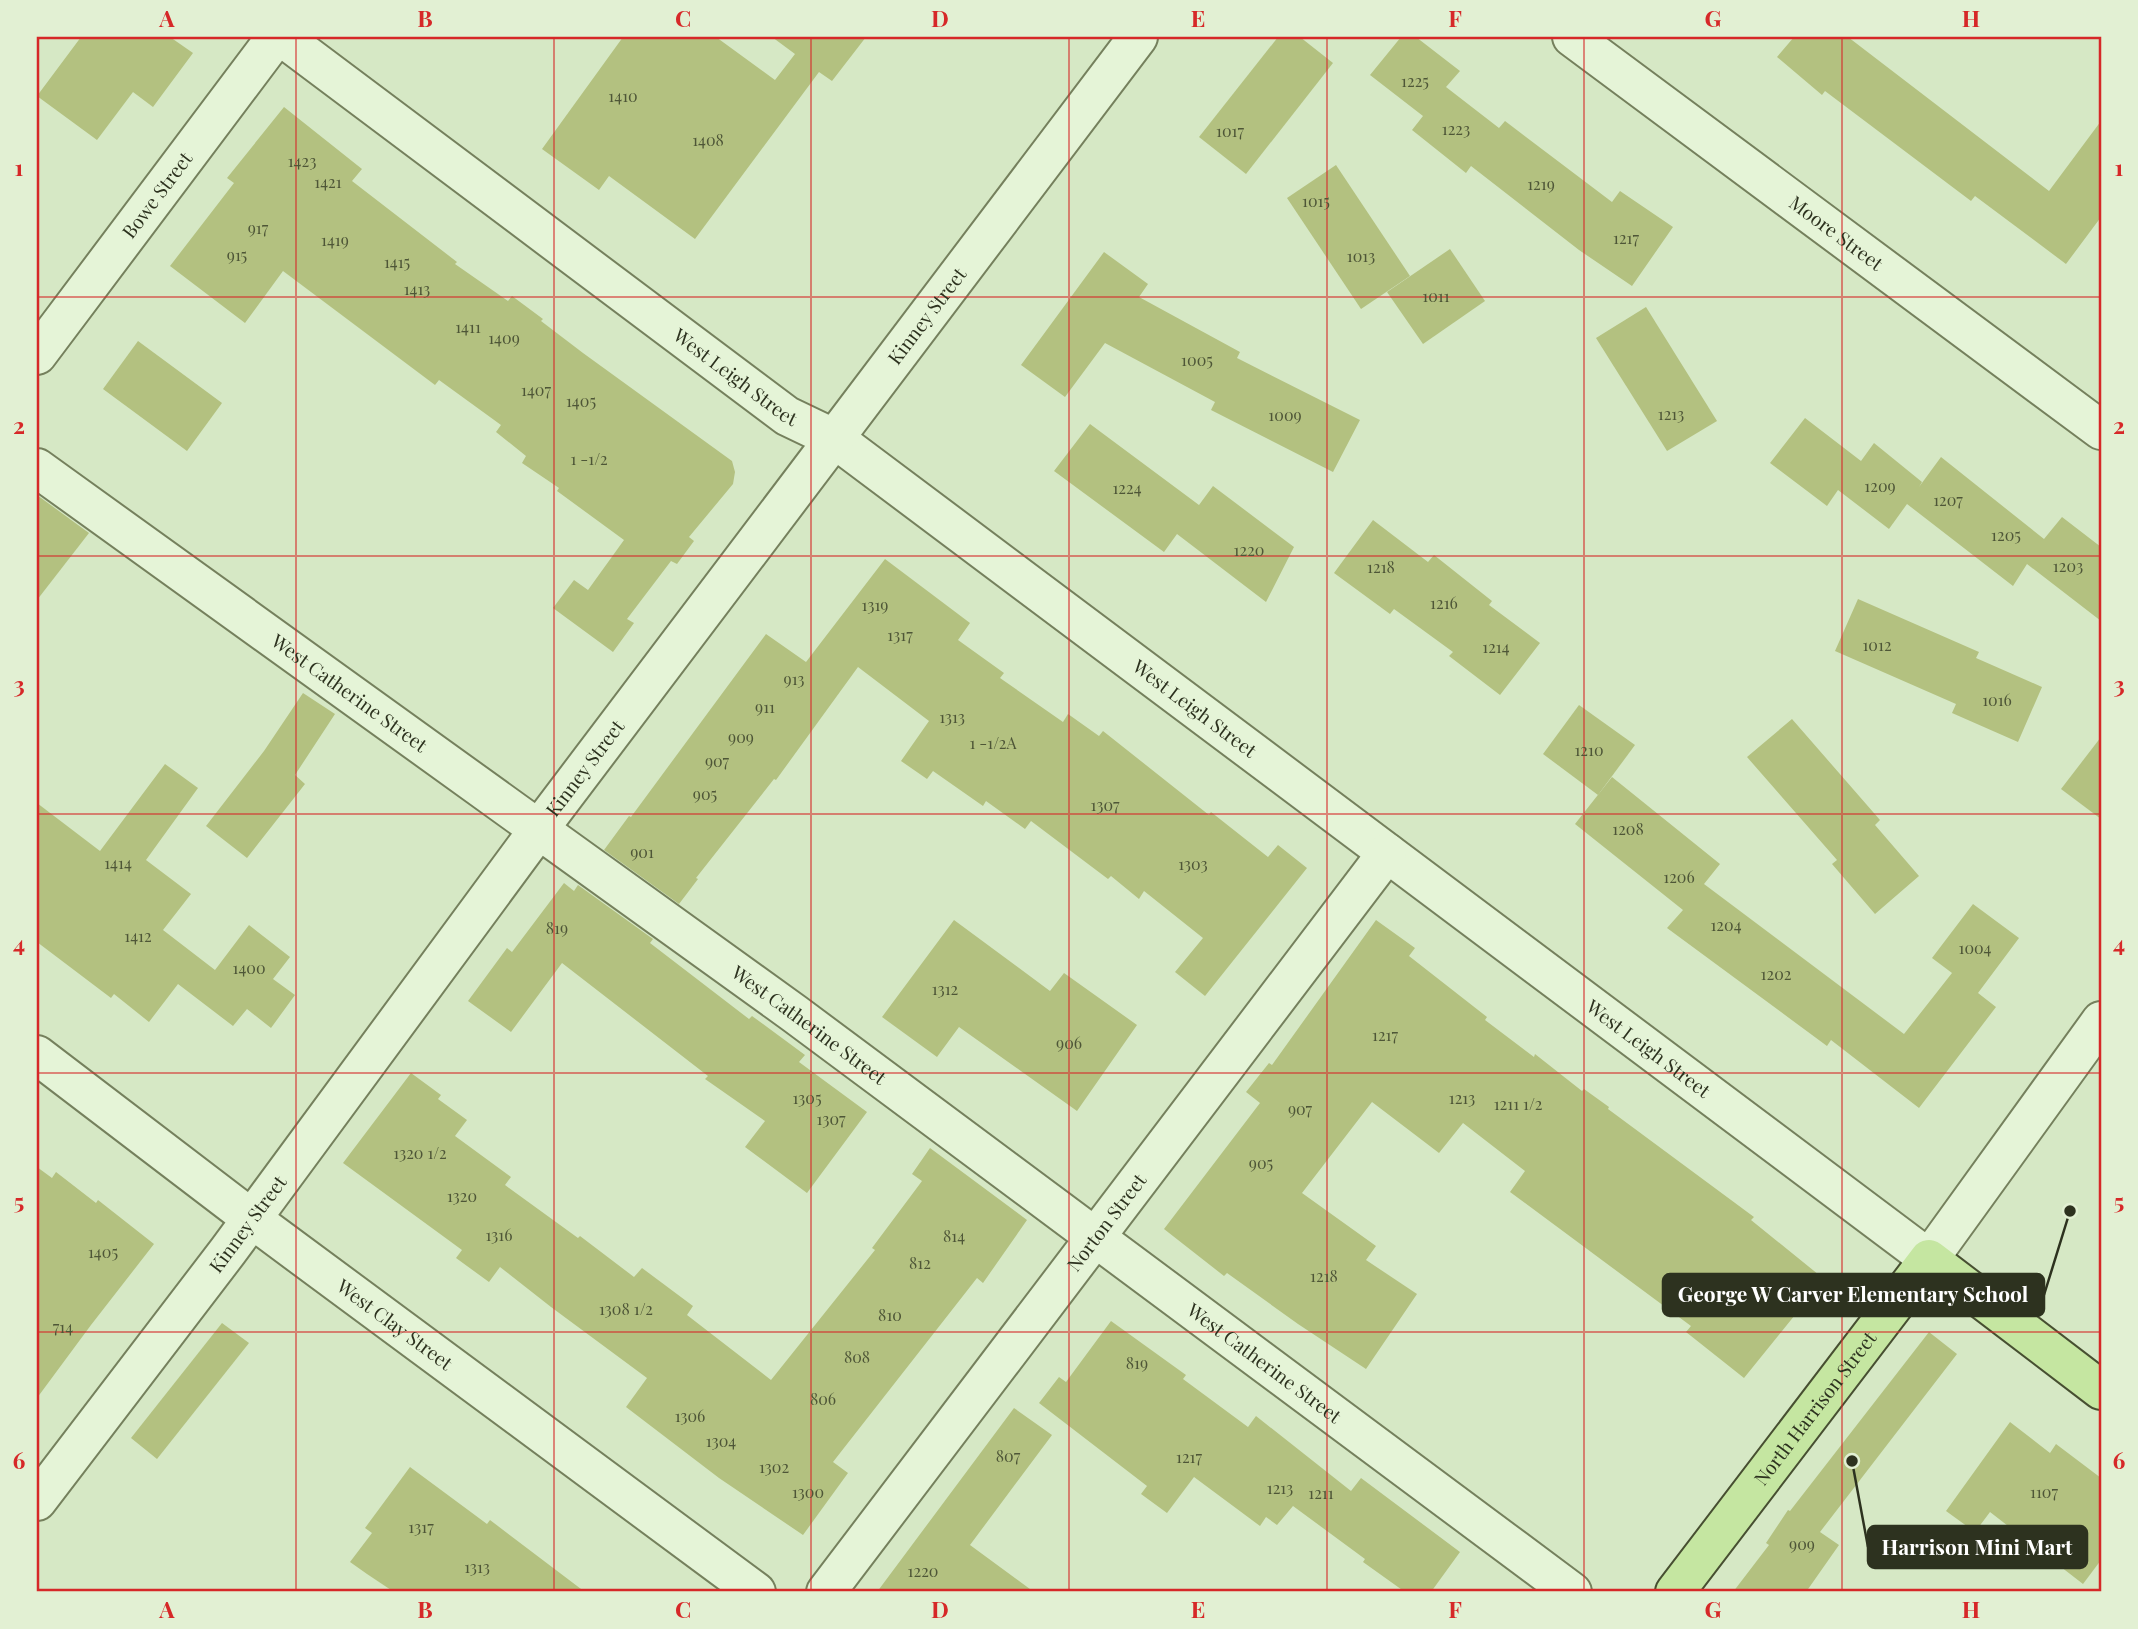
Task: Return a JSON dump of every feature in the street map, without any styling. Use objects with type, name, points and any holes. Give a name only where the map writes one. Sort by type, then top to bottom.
[{"type":"main road","name":"West Leigh Street","points":[[1929,1259],[2101,1390]]},
{"type":"main road","name":"North Harrison Street","points":[[1675,1592],[1929,1259]]},
{"type":"street","name":"Bowe Street","points":[[37,355],[276,37]]},
{"type":"street","name":"West Leigh Street","points":[[282,37],[787,416],[835,439],[1929,1259]]},
{"type":"street","name":"Kinney Street","points":[[37,1501],[252,1219],[539,829],[1138,37]]},
{"type":"street","name":"Moore Street","points":[[1572,37],[2101,430]]},
{"type":"street","name":"West Catherine Street","points":[[37,468],[795,1014],[1572,1592]]},
{"type":"street","name":"Norton Street","points":[[826,1592],[1387,853]]},
{"type":"street","name":"North Harrison Street","points":[[1929,1259],[2101,1021]]},
{"type":"street","name":"West Clay Street","points":[[37,1055],[252,1219],[756,1592]]},
{"type":"building","points":[[81,37],[170,37],[193,53],[153,107],[133,92],[97,140],[37,96]]},
{"type":"building","points":[[623,37],[716,37],[775,80],[795,54],[772,37],[866,37],[832,81],[819,72],[695,239],[609,176],[599,190],[542,149]]},
{"type":"building","points":[[1278,37],[1300,37],[1333,63],[1246,174],[1199,137]]},
{"type":"building","points":[[1401,37],[1416,37],[1460,71],[1446,87],[1499,128],[1505,121],[1612,202],[1620,191],[1673,227],[1632,286],[1579,250],[1471,166],[1466,173],[1412,130],[1423,116],[1370,75]]},
{"type":"building","points":[[1794,37],[1848,37],[2049,191],[2101,121],[2101,217],[2066,264],[1975,196],[1971,201],[1825,91],[1822,95],[1777,57]]},
{"type":"building","points":[[284,107],[362,169],[352,181],[457,262],[455,264],[508,301],[512,296],[583,353],[732,461],[735,472],[733,484],[689,537],[694,541],[677,564],[671,561],[627,619],[634,623],[613,652],[553,608],[574,580],[588,590],[624,540],[557,491],[559,488],[522,463],[526,456],[496,432],[501,425],[439,380],[435,385],[283,271],[245,323],[170,266],[234,183],[227,178]]},
{"type":"building","points":[[1336,165],[1410,276],[1361,309],[1287,198]]},
{"type":"building","points":[[1450,249],[1485,301],[1423,344],[1387,292]]},
{"type":"building","points":[[1104,252],[1148,284],[1139,297],[1240,352],[1237,358],[1360,420],[1333,472],[1211,410],[1215,402],[1105,343],[1065,397],[1021,365]]},
{"type":"building","points":[[1646,307],[1717,421],[1667,451],[1596,338]]},
{"type":"building","points":[[138,341],[222,403],[187,451],[103,389]]},
{"type":"building","points":[[1805,418],[1861,461],[1874,443],[1922,482],[1919,487],[1941,457],[2044,539],[2062,517],[2101,547],[2101,621],[2027,564],[2013,586],[1907,504],[1889,529],[1838,490],[1827,506],[1770,463]]},
{"type":"building","points":[[1090,424],[1199,505],[1213,486],[1294,547],[1266,602],[1177,534],[1164,552],[1054,471]]},
{"type":"building","points":[[37,495],[89,533],[37,600]]},
{"type":"building","points":[[1373,520],[1428,562],[1434,555],[1492,601],[1489,605],[1540,643],[1500,695],[1449,656],[1453,652],[1394,609],[1390,614],[1334,573]]},
{"type":"building","points":[[885,559],[970,623],[958,640],[1004,673],[1000,678],[1063,722],[1068,714],[1099,736],[1103,731],[1209,815],[1211,812],[1268,857],[1278,845],[1307,868],[1205,996],[1175,972],[1203,938],[1144,891],[1139,899],[1111,876],[1108,879],[1031,821],[1025,829],[986,801],[983,806],[933,771],[927,779],[901,761],[929,721],[858,667],[776,780],[774,779],[696,878],[698,879],[679,904],[604,850],[766,634],[806,662]]},
{"type":"building","points":[[1858,599],[1979,652],[1976,658],[2042,687],[2018,742],[1952,713],[1956,704],[1835,651]]},
{"type":"building","points":[[303,693],[335,714],[295,775],[305,784],[247,858],[206,826],[264,751]]},
{"type":"building","points":[[1579,705],[1635,745],[1598,795],[1543,754]]},
{"type":"building","points":[[1792,719],[1880,820],[1875,825],[1919,876],[1875,914],[1832,864],[1837,860],[1747,757]]},
{"type":"building","points":[[2101,737],[2101,819],[2061,789]]},
{"type":"building","points":[[165,764],[198,788],[146,860],[191,894],[163,930],[215,970],[249,925],[290,957],[273,979],[295,995],[271,1028],[247,1009],[233,1026],[178,984],[149,1022],[114,994],[111,998],[37,942],[37,803],[100,851]]},
{"type":"building","points":[[1612,777],[1720,864],[1704,884],[1904,1034],[1952,973],[1932,958],[1973,904],[2019,938],[1978,993],[1996,1007],[1919,1108],[1831,1040],[1827,1046],[1667,928],[1683,910],[1575,824]]},
{"type":"building","points":[[564,883],[574,891],[578,885],[653,939],[650,943],[749,1019],[752,1016],[805,1055],[799,1062],[867,1112],[807,1193],[745,1147],[765,1121],[705,1079],[708,1076],[562,963],[511,1032],[468,1001],[507,948],[512,952]]},
{"type":"building","points":[[954,920],[1050,991],[1064,973],[1137,1025],[1077,1111],[959,1027],[937,1057],[882,1017]]},
{"type":"building","points":[[1376,920],[1415,948],[1409,956],[1487,1017],[1485,1020],[1582,1091],[1584,1089],[1609,1107],[1608,1109],[1754,1217],[1751,1220],[1824,1279],[1744,1378],[1686,1332],[1691,1326],[1510,1192],[1525,1171],[1463,1123],[1439,1153],[1372,1102],[1302,1193],[1376,1246],[1366,1260],[1417,1294],[1366,1369],[1227,1273],[1224,1276],[1164,1229],[1260,1103],[1246,1092],[1269,1063],[1272,1065]]},
{"type":"building","points":[[411,1073],[441,1095],[438,1099],[467,1120],[455,1136],[511,1177],[505,1185],[634,1277],[642,1268],[693,1306],[687,1315],[771,1380],[875,1250],[872,1248],[922,1181],[912,1174],[930,1148],[1027,1220],[983,1283],[977,1278],[833,1462],[848,1473],[803,1535],[719,1478],[626,1407],[647,1378],[500,1267],[489,1282],[456,1258],[462,1250],[343,1163]]},
{"type":"building","points":[[37,1167],[52,1178],[56,1172],[96,1203],[98,1200],[154,1244],[37,1398]]},
{"type":"building","points":[[1111,1321],[1186,1375],[1183,1379],[1248,1427],[1256,1416],[1351,1491],[1361,1478],[1460,1552],[1431,1592],[1405,1592],[1293,1506],[1277,1525],[1266,1517],[1260,1526],[1194,1477],[1167,1513],[1141,1494],[1147,1486],[1039,1403],[1059,1377],[1066,1382]]},
{"type":"building","points":[[222,1323],[249,1343],[157,1459],[131,1438]]},
{"type":"building","points":[[1929,1332],[1957,1354],[1820,1532],[1839,1545],[1806,1592],[1733,1592],[1769,1545],[1766,1543],[1788,1510],[1790,1511]]},
{"type":"building","points":[[1014,1408],[1052,1435],[970,1545],[1034,1592],[877,1592]]},
{"type":"building","points":[[2010,1422],[2050,1453],[2056,1444],[2101,1478],[2101,1560],[2083,1584],[1990,1512],[1975,1532],[1946,1511]]},
{"type":"building","points":[[410,1467],[487,1524],[490,1520],[585,1592],[394,1592],[350,1562],[372,1533],[365,1528]]},
{"type":"place","name":"George W Carver Elementary School","points":[[2070,1211]]},
{"type":"place","name":"Harrison Mini Mart","points":[[1852,1461]]}]
